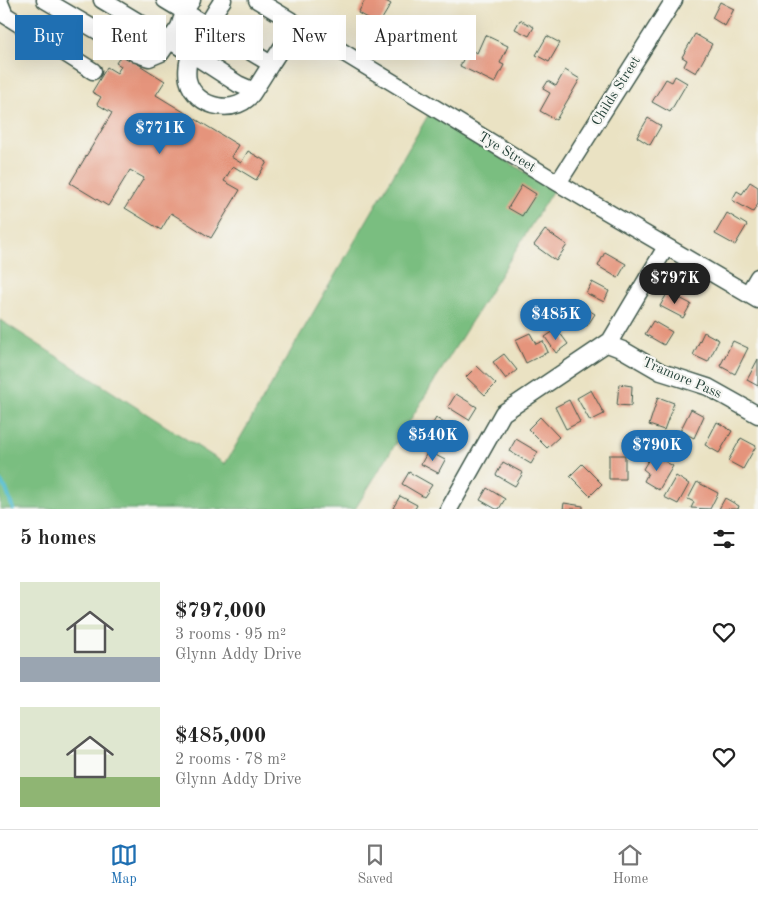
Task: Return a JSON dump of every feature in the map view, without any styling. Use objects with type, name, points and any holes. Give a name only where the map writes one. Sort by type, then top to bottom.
[{"type":"street","points":[[45,0],[137,54],[149,58],[162,53],[179,27],[188,6]]},
{"type":"street","points":[[102,0],[176,45]]},
{"type":"street","points":[[165,0],[188,6],[197,15]]},
{"type":"street","points":[[214,15],[223,0]]},
{"type":"street","name":"Tye Street","points":[[257,0],[282,15]]},
{"type":"street","name":"Childs Street","points":[[558,183],[674,0]]},
{"type":"street","points":[[0,3],[4,15],[93,71]]},
{"type":"street","name":"Tye Street","points":[[346,54],[558,183],[753,297]]},
{"type":"street","points":[[263,59],[271,64]]},
{"type":"street","points":[[189,60],[188,81],[193,91],[203,101],[224,107],[234,106],[250,97],[274,60]]},
{"type":"street","points":[[201,60],[238,84],[254,91]]},
{"type":"street","points":[[449,509],[503,413],[610,341],[666,247]]},
{"type":"street","points":[[753,297],[758,277]]},
{"type":"street","name":"Tramore Pass","points":[[610,341],[610,345],[623,350],[661,372],[708,387],[758,414]]},
{"type":"green space","points":[[430,112],[553,190],[355,509],[0,509],[0,320],[225,464]]},
{"type":"building","points":[[365,0],[384,0],[391,4],[384,15],[362,15],[358,13]]},
{"type":"building","points":[[720,2],[734,9],[725,26],[712,18]]},
{"type":"building","points":[[520,20],[534,27],[529,36],[515,29]]},
{"type":"building","points":[[695,34],[712,44],[696,73],[684,66],[687,60],[682,57]]},
{"type":"building","points":[[485,35],[508,46],[500,63],[504,65],[495,83],[460,66],[463,60],[476,60]]},
{"type":"building","points":[[547,36],[560,43],[549,62],[536,55]]},
{"type":"building","points":[[118,60],[132,60],[165,81],[156,95],[238,145],[231,157],[241,163],[248,151],[267,162],[256,180],[233,166],[224,181],[240,190],[211,238],[171,213],[161,230],[125,208],[144,178],[130,170],[108,206],[70,183],[112,113],[97,104],[101,97],[92,92],[107,67],[117,73],[121,66],[116,63]]},
{"type":"building","points":[[565,70],[580,79],[556,120],[540,111],[550,93],[543,89],[548,81],[556,86]]},
{"type":"building","points":[[675,76],[687,83],[670,112],[652,102],[666,79],[672,82]]},
{"type":"building","points":[[648,118],[661,126],[650,145],[637,137]]},
{"type":"building","points":[[750,182],[758,187],[758,204],[753,212],[732,200],[737,191],[742,194]]},
{"type":"building","points":[[522,185],[536,194],[522,216],[508,208]]},
{"type":"building","points":[[727,213],[747,225],[735,245],[715,234]]},
{"type":"building","points":[[545,230],[567,245],[556,261],[534,245]]},
{"type":"building","points":[[605,252],[626,264],[618,278],[598,266]]},
{"type":"building","points":[[592,282],[609,291],[604,302],[586,293]]},
{"type":"building","points":[[668,292],[691,304],[683,318],[660,306]]},
{"type":"building","points":[[576,302],[595,314],[587,326],[568,315]]},
{"type":"building","points":[[653,321],[672,332],[664,345],[645,334]]},
{"type":"building","points":[[557,329],[568,344],[556,353],[545,337]]},
{"type":"building","points":[[704,332],[719,340],[708,362],[693,355]]},
{"type":"building","points":[[530,333],[536,344],[543,341],[548,352],[526,363],[515,340]]},
{"type":"building","points":[[733,341],[748,348],[735,374],[720,366]]},
{"type":"building","points":[[504,354],[517,370],[506,379],[493,362]]},
{"type":"building","points":[[758,359],[758,386],[747,380]]},
{"type":"building","points":[[477,366],[496,384],[485,395],[466,377]]},
{"type":"building","points":[[619,384],[632,386],[631,406],[617,405]]},
{"type":"building","points":[[591,390],[604,414],[590,421],[577,398]]},
{"type":"building","points":[[456,394],[477,407],[469,420],[448,407]]},
{"type":"building","points":[[658,397],[674,403],[664,430],[649,425]]},
{"type":"building","points":[[569,400],[580,422],[566,429],[555,407]]},
{"type":"building","points":[[691,409],[704,416],[694,438],[680,431]]},
{"type":"building","points":[[540,417],[559,437],[547,448],[528,429]]},
{"type":"building","points":[[436,418],[461,433],[452,447],[428,432]]},
{"type":"building","points":[[717,422],[732,431],[719,453],[705,445]]},
{"type":"building","points":[[741,438],[756,446],[743,469],[728,461]]},
{"type":"building","points":[[516,439],[538,452],[531,464],[509,451]]},
{"type":"building","points":[[428,451],[445,460],[438,473],[421,464]]},
{"type":"building","points":[[652,454],[673,466],[659,490],[644,481],[648,473],[643,469]]},
{"type":"building","points":[[609,455],[625,455],[625,479],[609,479]]},
{"type":"building","points":[[503,462],[523,473],[515,486],[496,475]]},
{"type":"building","points":[[582,464],[602,484],[590,496],[570,476]]},
{"type":"building","points":[[409,472],[432,485],[424,497],[402,484]]},
{"type":"building","points":[[676,476],[689,484],[678,504],[664,497]]},
{"type":"building","points":[[697,482],[718,493],[710,509],[691,508],[694,502],[688,499]]},
{"type":"building","points":[[487,488],[505,499],[499,509],[480,500]]},
{"type":"building","points":[[400,496],[417,505],[415,509],[393,508]]},
{"type":"building","points":[[725,498],[739,506],[738,509],[719,509]]},
{"type":"building","points":[[564,503],[583,506],[583,509],[563,509]]},
{"type":"waterway","points":[[0,481],[6,489],[13,509]]}]
